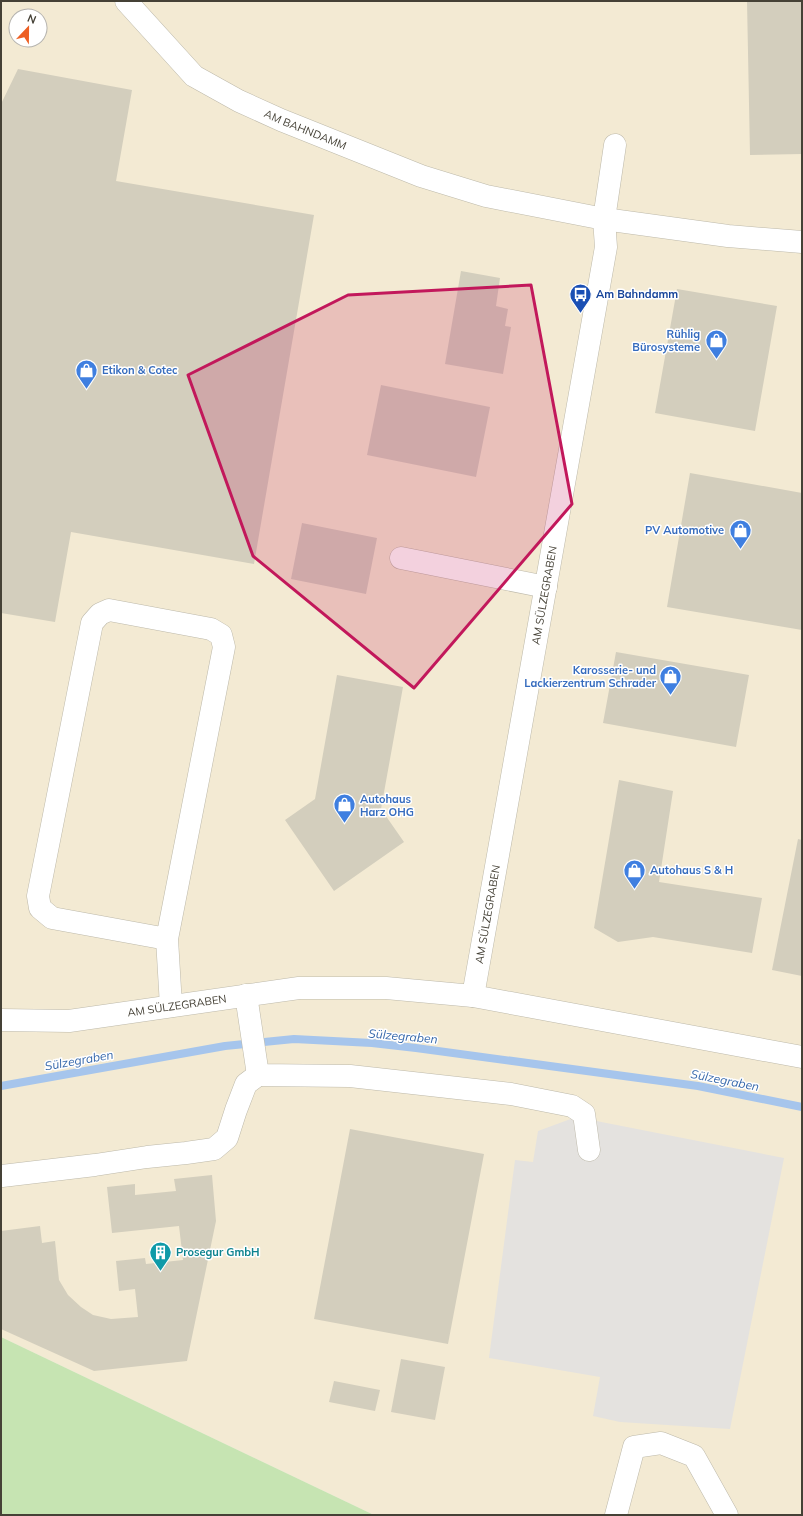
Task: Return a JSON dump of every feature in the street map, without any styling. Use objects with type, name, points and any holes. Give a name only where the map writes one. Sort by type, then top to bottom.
[{"type":"street","name":"AM BAHNDAMM","points":[[126,1],[194,76],[281,120],[421,176],[486,196],[604,218],[728,236],[802,242]]},
{"type":"street","name":"AM SÜLZEGRABEN","points":[[473,996],[606,248],[604,218],[615,146]]},
{"type":"street","points":[[401,558],[546,587]]},
{"type":"street","points":[[167,939],[52,918],[40,908],[38,896],[92,623],[100,614],[109,610],[211,628],[221,635],[224,646],[167,939],[171,1006]]},
{"type":"street","name":"AM SÜLZEGRABEN","points":[[1,1020],[69,1021],[300,988],[386,988],[473,996],[802,1057]]},
{"type":"street","points":[[2,1176],[214,1149],[227,1138],[246,1084],[257,1068],[246,995]]},
{"type":"street","points":[[257,1068],[350,1076],[511,1094],[572,1106],[584,1114],[589,1150]]},
{"type":"street","points":[[616,1515],[634,1447],[661,1442],[694,1456],[727,1515]]},
{"type":"highlighted area","points":[[531,285],[572,504],[414,688],[253,556],[188,375],[348,295]]},
{"type":"shaded area","points":[[1,1],[802,1],[802,1515],[374,1515],[1,1337]]},
{"type":"shaded area","points":[[576,1117],[784,1158],[730,1429],[620,1422],[593,1416],[600,1377],[489,1358],[515,1160],[533,1162],[538,1131]]},
{"type":"green space","points":[[1,1337],[374,1515],[1,1515]]},
{"type":"building","points":[[747,1],[802,1],[802,154],[750,155]]},
{"type":"building","points":[[18,69],[132,90],[116,181],[314,215],[254,564],[71,532],[55,622],[1,613],[1,104]]},
{"type":"building","points":[[461,271],[500,278],[496,306],[508,309],[505,326],[511,327],[503,374],[445,364]]},
{"type":"building","name":"Rühlig Bürosysteme","points":[[677,289],[777,306],[755,431],[655,413]]},
{"type":"building","points":[[381,385],[490,407],[476,477],[367,455]]},
{"type":"building","name":"PV Automotive","points":[[690,473],[802,493],[802,630],[667,607]]},
{"type":"building","points":[[302,523],[377,538],[366,594],[291,579]]},
{"type":"building","points":[[616,652],[749,675],[736,747],[603,723]]},
{"type":"building","points":[[337,675],[403,687],[381,809],[404,842],[334,891],[285,820],[315,799]]},
{"type":"building","points":[[619,780],[673,791],[659,882],[762,898],[752,953],[653,937],[618,942],[594,928]]},
{"type":"building","points":[[798,839],[802,840],[802,976],[772,970]]},
{"type":"building","points":[[350,1129],[484,1154],[448,1344],[314,1319]]},
{"type":"building","name":"Prosegur GmbH","points":[[212,1175],[216,1221],[187,1361],[94,1371],[1,1329],[1,1231],[40,1226],[42,1243],[55,1241],[59,1280],[68,1295],[81,1307],[93,1315],[111,1319],[138,1317],[135,1289],[119,1291],[116,1261],[145,1258],[146,1264],[183,1260],[179,1226],[112,1233],[107,1187],[135,1184],[135,1195],[176,1191],[174,1179]]},
{"type":"building","points":[[401,1359],[445,1367],[435,1420],[391,1412]]},
{"type":"building","points":[[334,1381],[380,1390],[375,1411],[329,1402]]},
{"type":"waterway","name":"Sülzegraben","points":[[1,1086],[225,1046],[294,1039],[372,1043],[416,1048],[698,1086],[802,1107]]},
{"type":"place","name":"Am Bahndamm","points":[[580,314]]},
{"type":"place","name":"Rühlig Bürosysteme","points":[[716,360]]},
{"type":"place","name":"Etikon & Cotec","points":[[86,390]]},
{"type":"place","name":"PV Automotive","points":[[740,550]]},
{"type":"place","name":"Karosserie- und Lackierzentrum Schrader","points":[[671,696]]},
{"type":"place","name":"Autohaus Harz OHG","points":[[345,824]]},
{"type":"place","name":"Autohaus S & H","points":[[634,890]]},
{"type":"place","name":"Prosegur GmbH","points":[[161,1272]]}]
